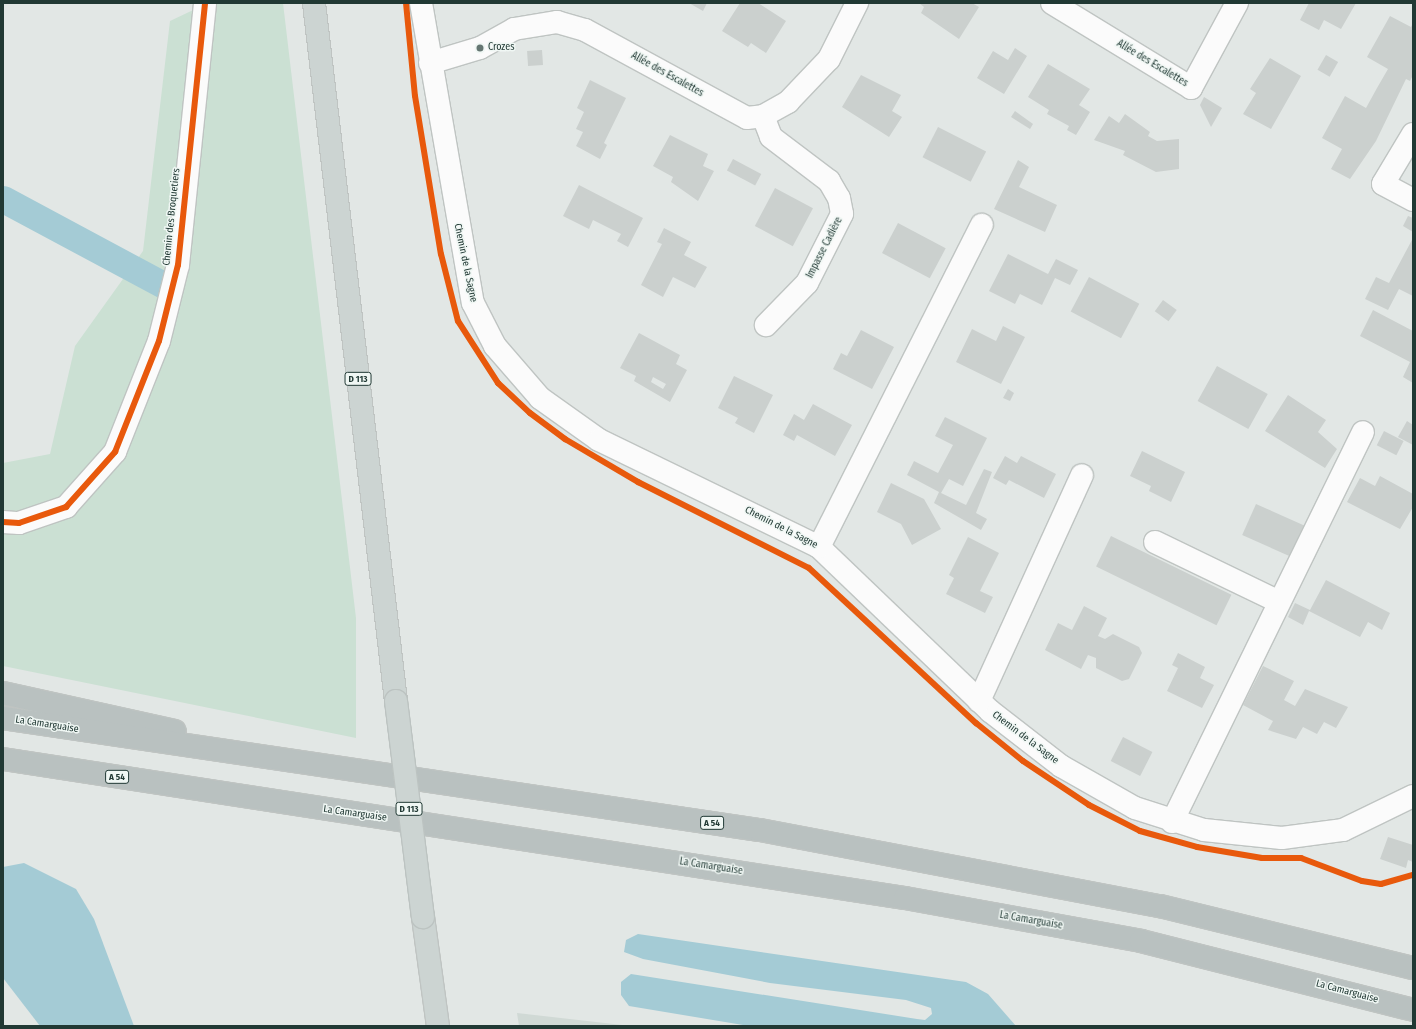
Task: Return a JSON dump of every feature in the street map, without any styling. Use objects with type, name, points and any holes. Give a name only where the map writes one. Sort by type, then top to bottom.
[{"type":"highway","points":[[3,693],[334,768]]},
{"type":"highway","name":"La Camarguaise","points":[[3,718],[760,830],[972,868],[1160,906],[1413,968]]},
{"type":"highway","name":"La Camarguaise","points":[[3,759],[231,796],[905,898],[1141,941],[1413,1010]]},
{"type":"highway","points":[[3,773],[231,796]]},
{"type":"main road","name":"D 113","points":[[314,3],[396,701],[438,1026]]},
{"type":"street","name":"Chemin des Broquetiers","points":[[3,522],[19,523],[66,507],[115,452],[159,341],[178,265],[205,3]]},
{"type":"street","name":"Chemin de la Sagne","points":[[421,3],[430,63],[473,303],[495,346],[540,398],[599,440],[819,547],[979,701],[1061,766],[1135,808],[1172,822],[1204,830],[1282,838],[1344,830],[1413,796]]},
{"type":"street","name":"Allée des Escalettes","points":[[430,63],[480,48],[514,29],[557,22],[585,30],[747,118],[763,116],[788,102],[829,59],[858,3]]},
{"type":"street","name":"Allée des Escalettes","points":[[1052,3],[1191,88],[1237,3]]},
{"type":"street","name":"Impasse Cadière","points":[[763,116],[771,137],[829,181],[839,198],[842,214],[807,283],[766,325]]},
{"type":"street","points":[[1413,134],[1383,184],[1413,200]]},
{"type":"street","points":[[819,547],[982,225]]},
{"type":"street","points":[[1172,822],[1277,601],[1363,432]]},
{"type":"street","points":[[979,701],[1082,475]]},
{"type":"street","points":[[1155,542],[1277,601]]},
{"type":"shaded area","points":[[517,1013],[631,1026],[519,1026]]},
{"type":"green space","points":[[208,3],[283,3],[356,618],[356,738],[3,666],[3,463],[50,454],[75,346],[143,251],[170,21]]},
{"type":"water","points":[[24,863],[76,889],[94,919],[134,1026],[40,1026],[3,978],[3,867]]},
{"type":"water","points":[[638,934],[966,982],[988,994],[1016,1026],[749,1026],[629,1006],[621,995],[621,982],[631,974],[917,1019],[925,1020],[932,1014],[931,1008],[906,1000],[770,983],[643,959],[624,952],[626,940]]},
{"type":"building","points":[[689,3],[707,3],[703,11]]},
{"type":"building","points":[[740,3],[758,3],[786,21],[766,53],[751,43],[748,47],[722,31]]},
{"type":"building","points":[[919,3],[972,3],[979,7],[959,39],[921,13],[924,7]]},
{"type":"building","points":[[1309,3],[1356,3],[1341,29],[1324,20],[1319,30],[1300,20]]},
{"type":"building","points":[[1390,16],[1411,27],[1413,23],[1413,75],[1410,81],[1406,79],[1376,141],[1350,179],[1331,169],[1342,149],[1322,138],[1345,96],[1366,108],[1388,69],[1367,57]]},
{"type":"building","points":[[1015,48],[1027,56],[1004,94],[977,78],[993,51],[1008,60]]},
{"type":"building","points":[[542,50],[543,65],[528,66],[527,51]]},
{"type":"building","points":[[1326,55],[1338,62],[1330,77],[1318,70]]},
{"type":"building","points":[[1270,58],[1301,76],[1271,129],[1243,114],[1256,93],[1250,89]]},
{"type":"building","points":[[1048,64],[1090,89],[1079,105],[1090,112],[1076,135],[1067,130],[1069,126],[1047,114],[1049,110],[1028,97]]},
{"type":"building","points":[[861,75],[901,95],[892,111],[902,117],[889,137],[842,107]]},
{"type":"building","points":[[590,80],[626,98],[604,143],[607,145],[600,159],[576,146],[583,132],[576,129],[584,112],[577,108]]},
{"type":"building","points":[[1204,97],[1222,108],[1211,127],[1200,105]]},
{"type":"building","points":[[1015,111],[1033,124],[1030,129],[1011,117]]},
{"type":"building","points":[[1125,114],[1150,132],[1148,136],[1157,141],[1179,139],[1179,169],[1156,172],[1123,155],[1125,151],[1094,140],[1109,116],[1119,123]]},
{"type":"building","points":[[938,127],[986,152],[971,182],[923,157]]},
{"type":"building","points":[[670,135],[708,154],[703,166],[714,171],[698,201],[671,182],[673,177],[653,166]]},
{"type":"building","points":[[733,159],[761,174],[755,186],[727,170]]},
{"type":"building","points":[[1018,160],[1029,167],[1019,187],[1057,205],[1045,232],[994,209]]},
{"type":"building","points":[[579,185],[643,218],[628,247],[617,241],[621,234],[593,220],[589,229],[563,216]]},
{"type":"building","points":[[775,188],[813,208],[793,246],[755,226]]},
{"type":"building","points":[[1408,216],[1413,218],[1413,232],[1403,226]]},
{"type":"building","points":[[898,223],[946,248],[930,278],[882,253]]},
{"type":"building","points":[[664,228],[691,242],[684,255],[707,267],[695,288],[673,277],[663,297],[641,285],[662,244],[657,242]]},
{"type":"building","points":[[1413,238],[1413,296],[1399,289],[1388,310],[1365,299],[1376,277],[1389,283]]},
{"type":"building","points":[[1008,254],[1048,274],[1056,259],[1078,270],[1070,285],[1055,278],[1042,305],[1020,294],[1015,304],[989,291]]},
{"type":"building","points":[[1089,277],[1139,304],[1121,338],[1071,311]]},
{"type":"building","points":[[1163,300],[1177,310],[1169,321],[1155,311]]},
{"type":"building","points":[[1373,310],[1413,331],[1413,383],[1403,377],[1410,362],[1360,336]]},
{"type":"building","points":[[1003,326],[1025,337],[1001,384],[956,362],[972,329],[996,341]]},
{"type":"building","points":[[861,330],[894,347],[872,389],[833,369],[841,353],[847,356]]},
{"type":"building","points":[[639,333],[680,355],[676,364],[687,370],[670,402],[634,381],[636,376],[620,368]],"holes":[[[653,377],[666,384],[663,389],[651,382]]]},
{"type":"building","points":[[1217,366],[1268,394],[1248,429],[1198,401]]},
{"type":"building","points":[[734,376],[773,395],[754,433],[735,423],[738,418],[718,408]]},
{"type":"building","points":[[1008,389],[1014,393],[1010,401],[1003,398]]},
{"type":"building","points":[[1288,395],[1326,420],[1318,432],[1337,449],[1325,468],[1265,431]]},
{"type":"building","points":[[813,404],[852,425],[835,456],[797,435],[794,441],[783,435],[794,414],[804,420]]},
{"type":"building","points":[[945,417],[987,438],[963,486],[949,479],[941,493],[966,505],[984,469],[992,472],[976,513],[987,519],[981,530],[934,503],[939,492],[907,475],[914,461],[938,473],[953,445],[935,436]]},
{"type":"building","points":[[1407,421],[1413,425],[1413,445],[1398,437]]},
{"type":"building","points":[[1384,431],[1404,441],[1396,455],[1377,445]]},
{"type":"building","points":[[1142,451],[1185,472],[1171,502],[1149,491],[1151,486],[1130,476]]},
{"type":"building","points":[[1005,456],[1017,463],[1021,456],[1056,474],[1044,498],[1009,480],[1006,485],[993,478]]},
{"type":"building","points":[[1380,476],[1413,494],[1413,507],[1400,529],[1347,502],[1360,478],[1375,486]]},
{"type":"building","points":[[891,483],[924,499],[941,529],[912,545],[901,524],[877,512]]},
{"type":"building","points":[[1256,504],[1305,526],[1292,557],[1242,535]]},
{"type":"building","points":[[1111,536],[1231,595],[1217,625],[1096,567]]},
{"type":"building","points":[[968,537],[999,553],[980,591],[993,597],[985,613],[946,594],[954,578],[949,575]]},
{"type":"building","points":[[1326,580],[1390,613],[1382,630],[1368,622],[1360,637],[1309,611],[1303,625],[1288,617],[1295,603],[1310,610]]},
{"type":"building","points":[[1084,606],[1107,618],[1098,636],[1105,639],[1113,634],[1139,647],[1142,653],[1129,679],[1122,681],[1096,668],[1096,658],[1088,655],[1081,669],[1045,650],[1058,623],[1072,630]]},
{"type":"building","points":[[1178,653],[1205,667],[1200,678],[1214,685],[1202,708],[1167,691],[1178,668],[1172,665]]},
{"type":"building","points":[[1263,666],[1294,681],[1284,700],[1295,706],[1305,689],[1348,707],[1336,728],[1324,722],[1317,734],[1303,727],[1296,739],[1268,730],[1273,721],[1243,705]]},
{"type":"building","points":[[1123,737],[1152,752],[1140,776],[1111,761]]},
{"type":"building","points":[[1388,837],[1413,845],[1413,862],[1408,860],[1406,868],[1380,859]]},
{"type":"waterway","points":[[3,199],[165,286]]},
{"type":"cycle path","points":[[3,522],[19,523],[66,507],[115,452],[159,341],[178,265],[205,3]]},
{"type":"cycle path","points":[[406,3],[415,96],[441,254],[458,321],[498,383],[530,413],[565,439],[638,482],[809,568],[976,723],[1023,761],[1089,805],[1140,831],[1197,847],[1262,858],[1301,858],[1362,881],[1381,884],[1413,875]]},
{"type":"place","name":"Crozes","points":[[480,48]]}]
